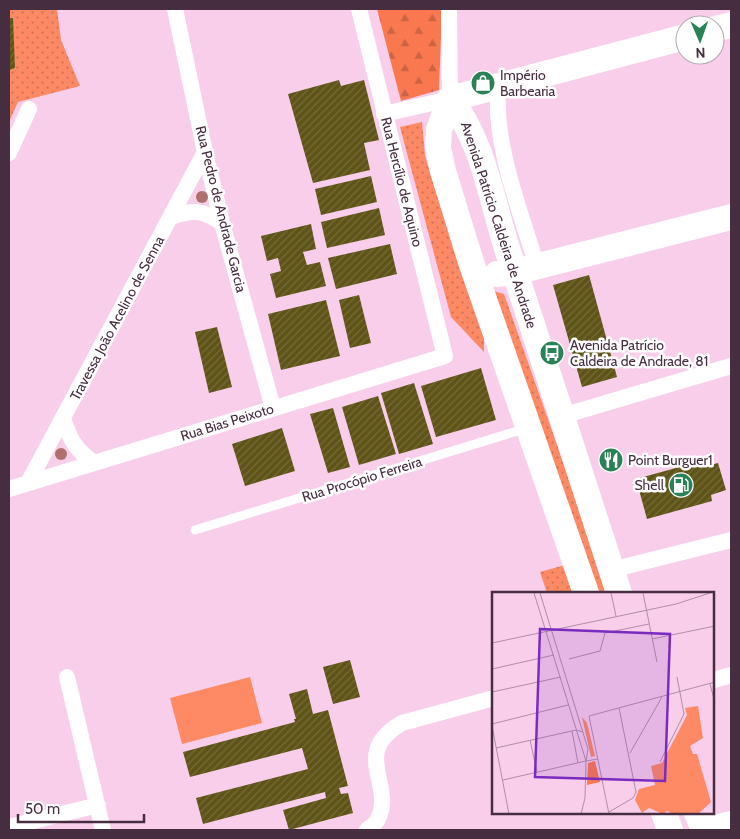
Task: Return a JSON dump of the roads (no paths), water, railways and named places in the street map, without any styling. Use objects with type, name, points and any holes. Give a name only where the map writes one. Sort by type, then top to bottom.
[{"type":"main road","points":[[450,99],[675,40]]},
{"type":"main road","name":"Avenida Patrício Caldeira de Andrade","points":[[450,99],[438,130],[438,148],[443,171],[471,262],[586,592]]},
{"type":"main road","name":"Avenida Patrício Caldeira de Andrade","points":[[450,99],[463,116],[482,164],[494,200],[506,249],[526,269],[562,416],[615,581]]},
{"type":"main road","points":[[471,262],[496,274],[526,269],[731,217]]},
{"type":"main road","points":[[664,814],[670,830]]},
{"type":"street","name":"Rua Pedro de Andrade Garcia","points":[[175,9],[222,223],[273,408]]},
{"type":"street","name":"Rua Hercílio de Aquino","points":[[359,9],[445,356]]},
{"type":"street","points":[[384,114],[450,99],[449,9]]},
{"type":"street","points":[[498,87],[496,108],[501,142],[526,269]]},
{"type":"street","points":[[9,154],[29,109]]},
{"type":"street","name":"Travessa João Acelino de Senna","points":[[28,483],[205,152]]},
{"type":"street","points":[[171,217],[184,213],[201,212],[222,223]]},
{"type":"street","name":"Rua Bias Peixoto","points":[[9,489],[445,356]]},
{"type":"street","points":[[562,416],[731,366]]},
{"type":"street","points":[[63,419],[70,438],[81,453],[94,463]]},
{"type":"street","points":[[615,581],[731,540]]},
{"type":"street","points":[[715,680],[731,675]]},
{"type":"street","points":[[68,677],[104,830]]},
{"type":"street","points":[[367,830],[377,821],[381,808],[375,765],[378,748],[383,737],[402,723],[492,699]]},
{"type":"street","points":[[9,827],[98,806]]},
{"type":"street","points":[[701,826],[731,822]]},
{"type":"lane","name":"Rua Procópio Ferreira","points":[[195,530],[528,428]]},
{"type":"place","name":"Império Barbearia","points":[[483,83]]},
{"type":"place","name":"Avenida Patrício Caldeira de Andrade, 81","points":[[552,353]]},
{"type":"place","name":"Point Burguer1","points":[[611,460]]},
{"type":"place","name":"Shell","points":[[681,485]]}]
